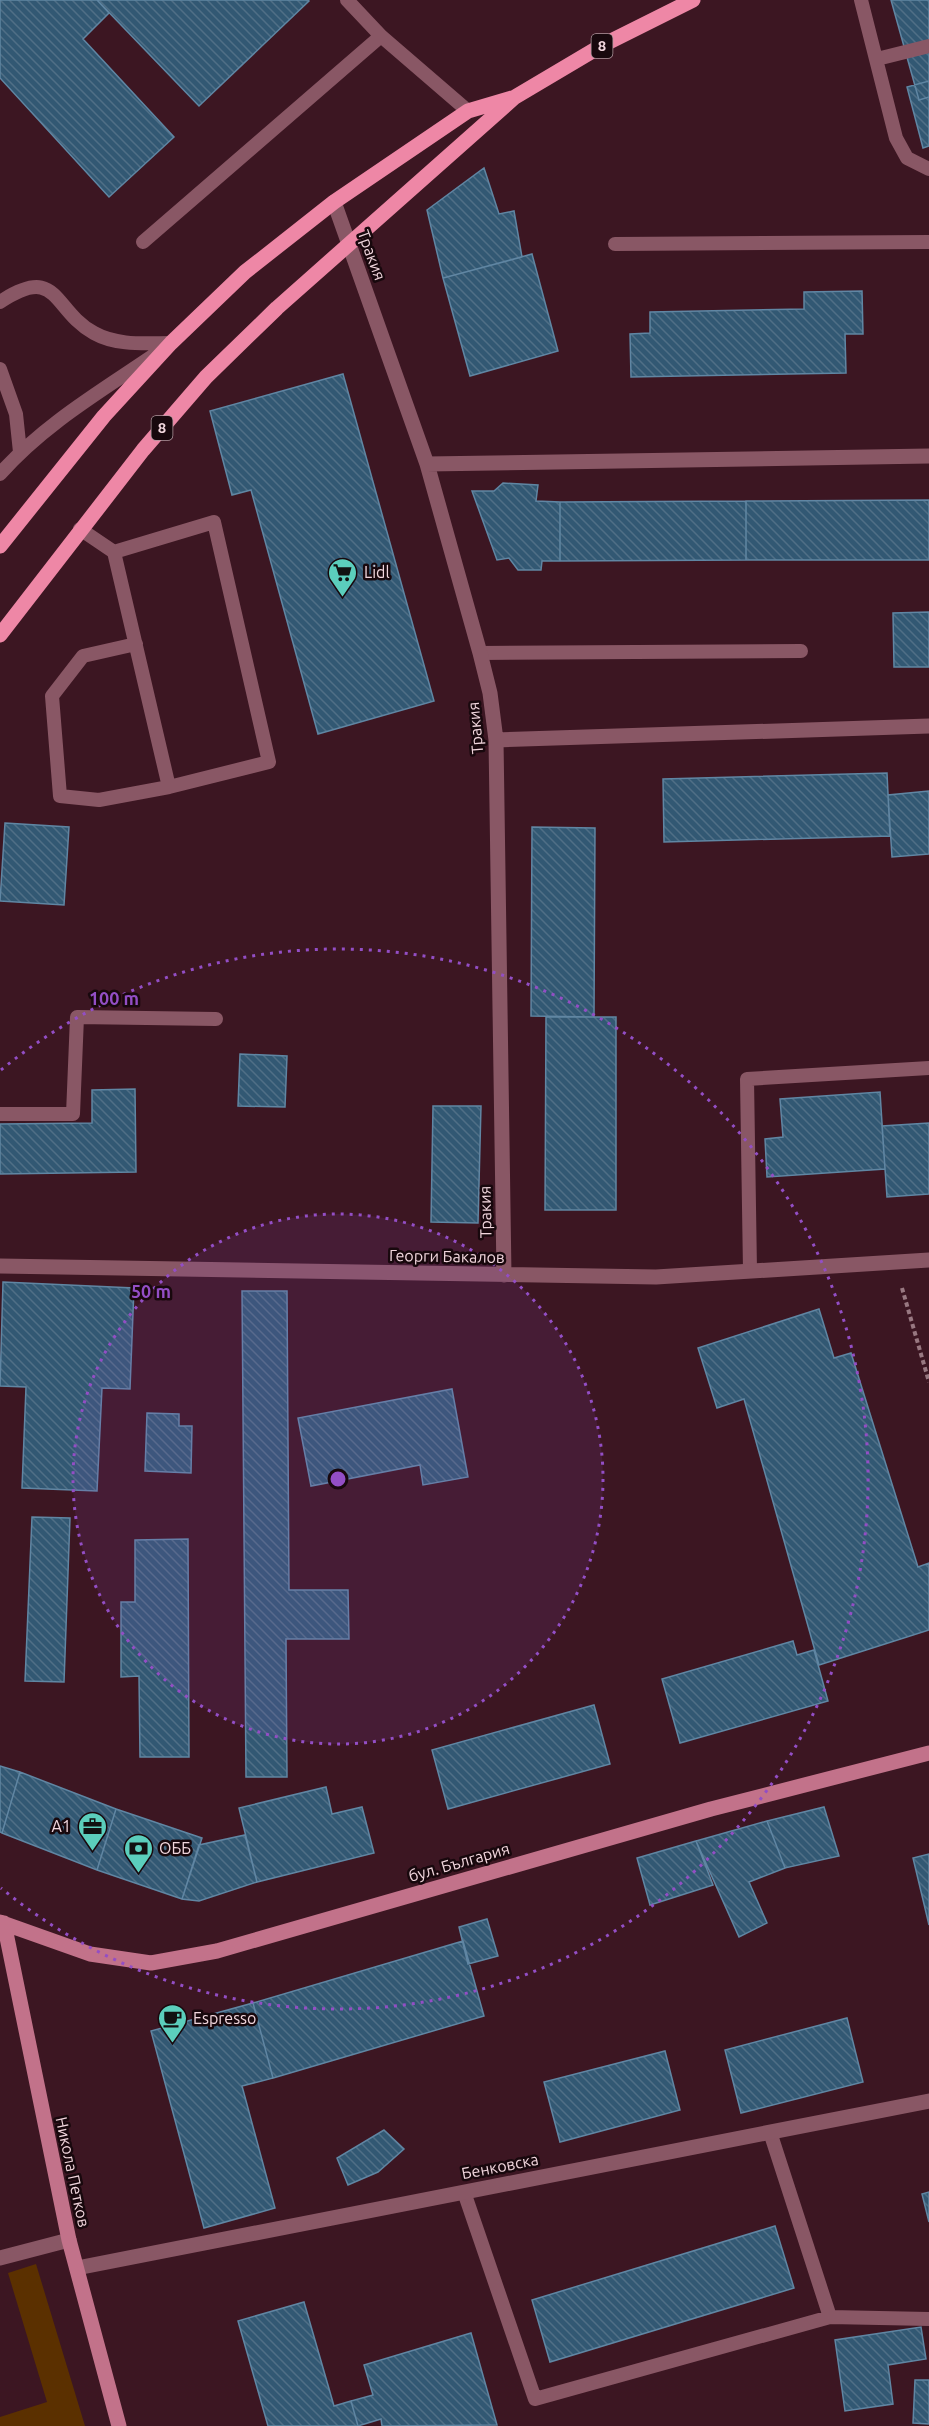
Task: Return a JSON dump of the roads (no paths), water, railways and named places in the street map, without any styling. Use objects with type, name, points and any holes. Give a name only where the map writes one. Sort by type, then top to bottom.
[{"type":"main road","name":"8","points":[[0,635],[80,529],[206,377],[349,243],[483,128],[515,97],[601,46],[693,0]]},
{"type":"main road","name":"8","points":[[0,546],[105,416],[171,343],[245,272],[334,202],[468,111],[515,97]]},
{"type":"street","name":"Тракия","points":[[334,202],[427,464],[490,693],[496,740],[504,1275]]},
{"type":"street","points":[[427,464],[929,456]]},
{"type":"street","points":[[496,740],[929,726]]},
{"type":"street","name":"Георги Бакалов","points":[[0,1266],[656,1277],[929,1260]]},
{"type":"street","name":"бул. България","points":[[2,1922],[90,1954],[151,1963],[217,1951],[711,1809],[929,1753]]},
{"type":"street","name":"Никола Петков","points":[[2,1922],[69,2240],[119,2426]]},
{"type":"street","name":"Бенковска","points":[[77,2268],[929,2101]]},
{"type":"street","points":[[0,2258],[69,2240]]},
{"type":"lane","points":[[347,0],[381,36],[468,111]]},
{"type":"lane","points":[[861,0],[896,138],[907,158],[929,169]]},
{"type":"lane","points":[[143,242],[381,36]]},
{"type":"lane","points":[[877,59],[929,45]]},
{"type":"lane","points":[[615,244],[929,242]]},
{"type":"lane","points":[[0,302],[17,291],[37,285],[50,291],[93,333],[123,342],[171,343]]},
{"type":"lane","points":[[0,474],[20,452],[65,417],[171,343]]},
{"type":"lane","points":[[0,369],[16,414],[20,452]]},
{"type":"lane","points":[[114,552],[214,522],[269,762],[169,787],[99,800],[60,796],[52,696],[83,656],[136,644]]},
{"type":"lane","points":[[80,529],[114,552],[169,787]]},
{"type":"lane","points":[[480,653],[801,651]]},
{"type":"lane","points":[[0,1114],[73,1114],[77,1017],[216,1018]]},
{"type":"lane","points":[[750,1271],[747,1079],[929,1068]]},
{"type":"lane","points":[[770,2132],[830,2317]]},
{"type":"lane","points":[[464,2192],[535,2399],[830,2317],[929,2319]]},
{"type":"place","name":"Lidl","points":[[343,598]]},
{"type":"place","name":"A1","points":[[92,1852]]},
{"type":"place","name":"ОББ","points":[[138,1874]]},
{"type":"place","name":"Espresso","points":[[172,2044]]}]
